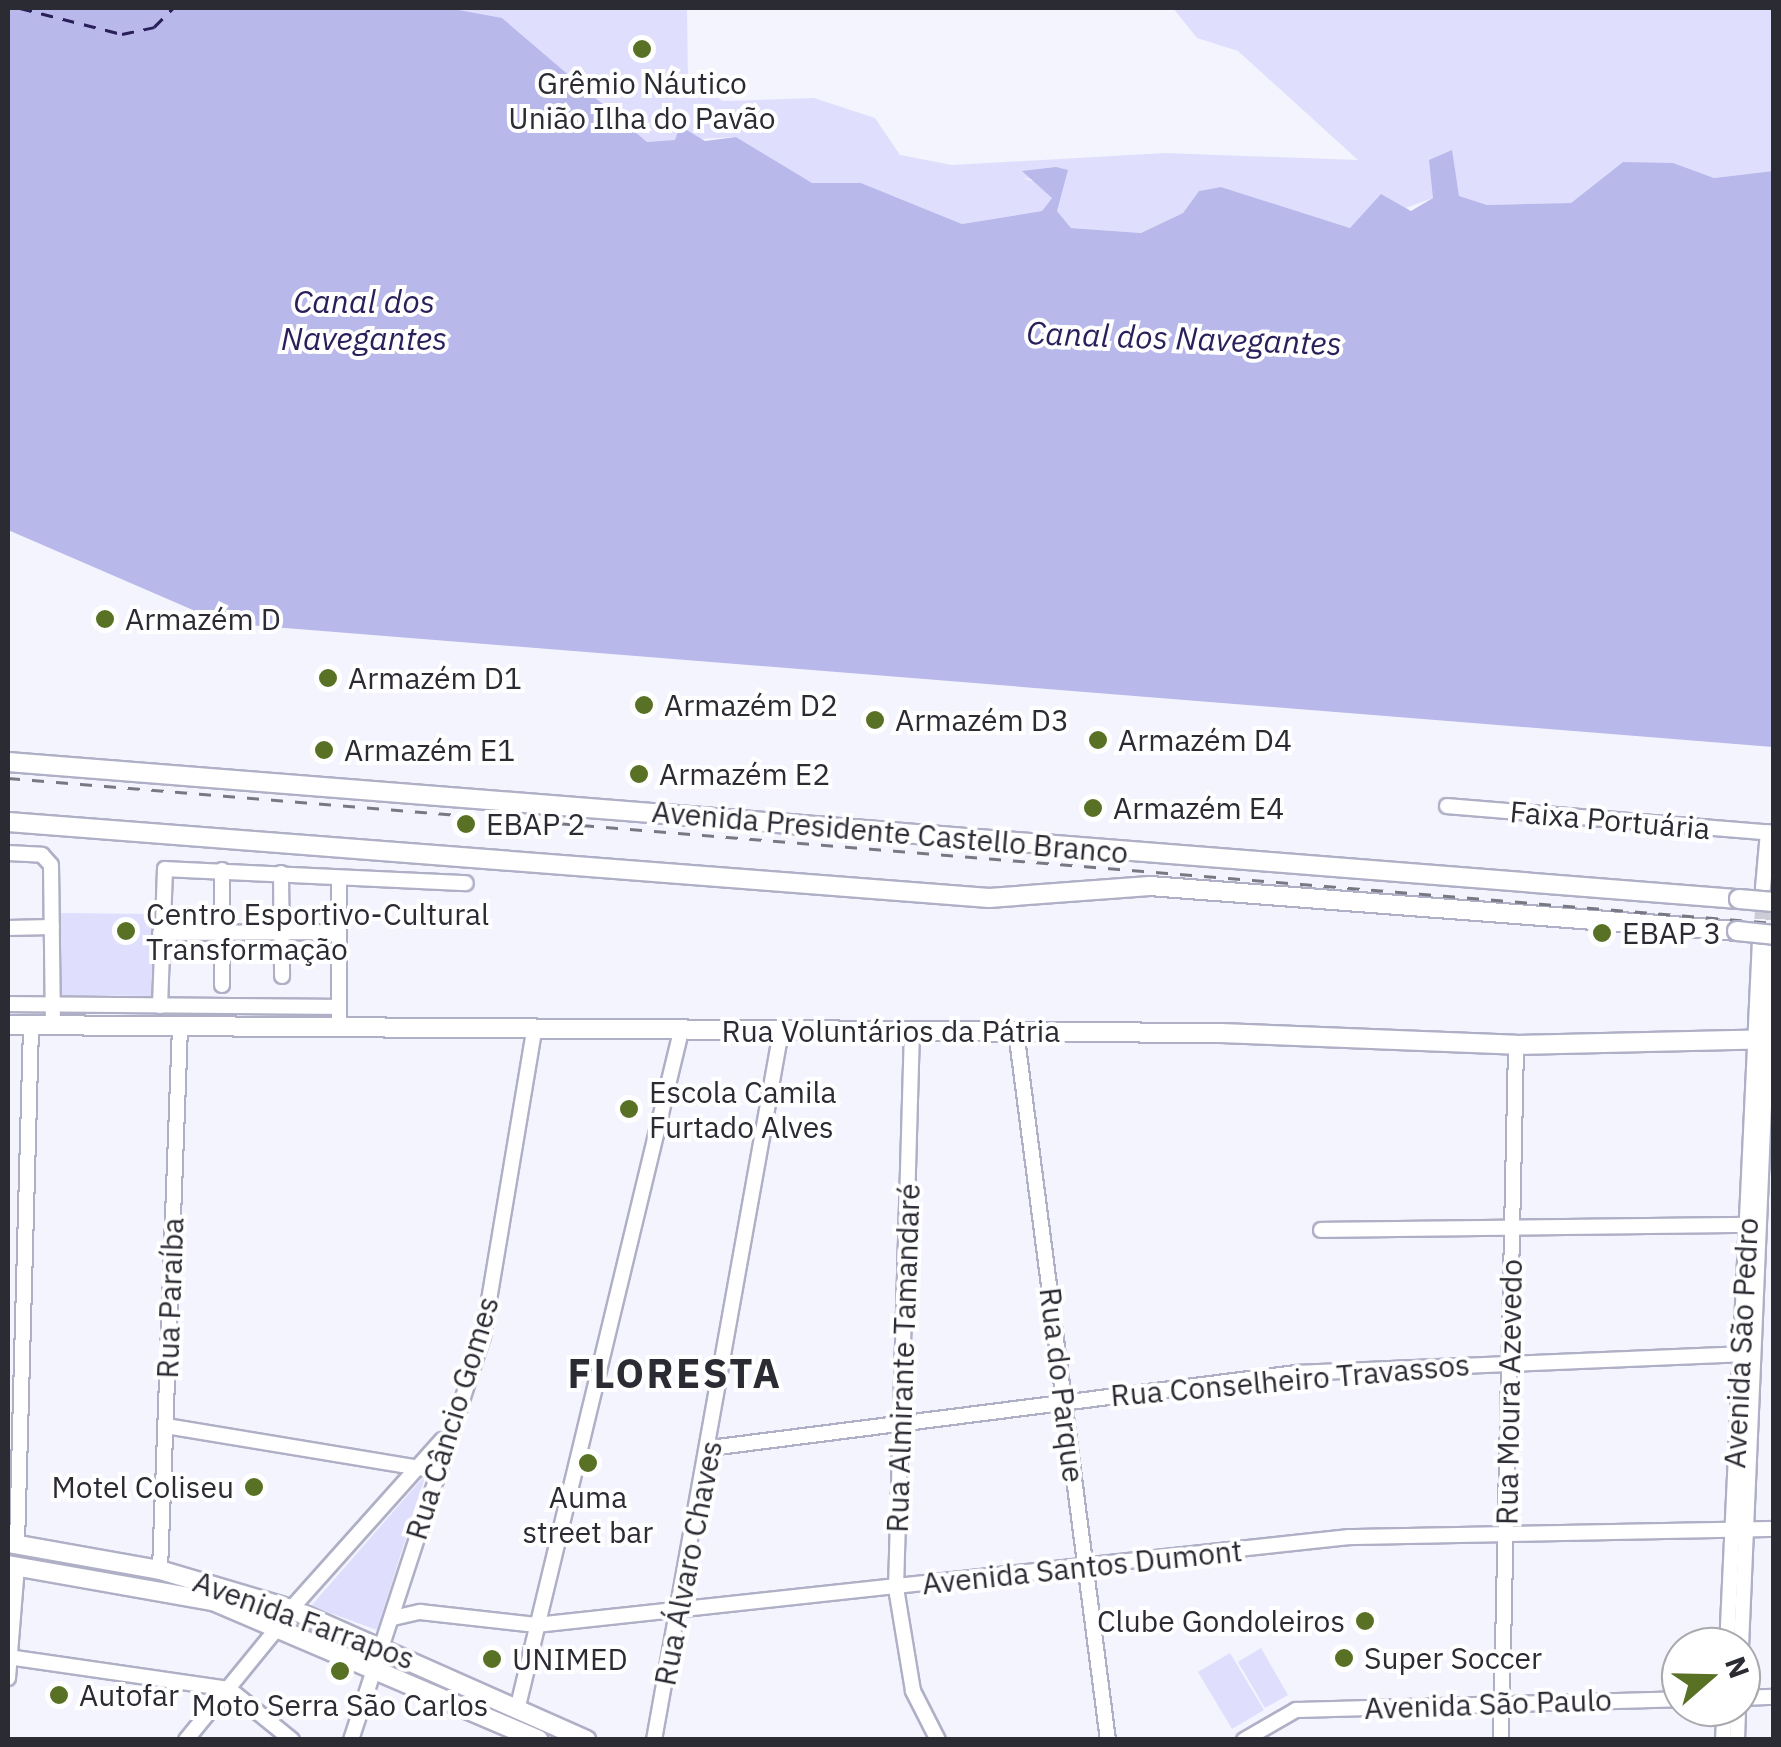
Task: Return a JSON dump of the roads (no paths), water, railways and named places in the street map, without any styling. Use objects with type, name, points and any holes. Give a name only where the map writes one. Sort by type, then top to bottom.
[{"type":"main road","name":"Avenida Presidente Castello Branco","points":[[8,762],[1739,899],[1768,895]]},
{"type":"main road","name":"Avenida Presidente Castello Branco","points":[[8,822],[989,898],[1150,886],[1737,931],[1768,938]]},
{"type":"main road","name":"Rua Voluntários da Pátria","points":[[8,1025],[180,1026],[338,1016],[534,1031],[1016,1031],[1516,1046],[1764,1040]]},
{"type":"main road","name":"Avenida Farrapos","points":[[12,1543],[160,1570],[291,1609],[384,1644],[586,1740]]},
{"type":"main road","name":"Avenida Farrapos","points":[[12,1566],[214,1601],[376,1665],[511,1733],[539,1740]]},
{"type":"street","name":"Faixa Portuária","points":[[1447,806],[1771,833]]},
{"type":"street","points":[[1768,895],[1771,833]]},
{"type":"street","points":[[8,853],[48,859],[53,1026]]},
{"type":"street","points":[[160,1006],[165,868],[466,883]]},
{"type":"street","points":[[222,870],[222,985]]},
{"type":"street","points":[[281,874],[282,976]]},
{"type":"street","points":[[8,1004],[160,1006],[338,1016],[339,878]]},
{"type":"street","points":[[8,928],[52,928]]},
{"type":"street","points":[[160,933],[338,932]]},
{"type":"street","points":[[1764,1040],[1768,938]]},
{"type":"street","points":[[12,1543],[31,1026]]},
{"type":"street","name":"Rua Paraíba","points":[[160,1570],[180,1026]]},
{"type":"street","name":"Rua Almirante Tamandaré","points":[[912,1030],[896,1588],[913,1691],[938,1740]]},
{"type":"street","name":"Rua Câncio Gomes","points":[[351,1740],[446,1436],[483,1336],[534,1031]]},
{"type":"street","points":[[518,1706],[681,1031]]},
{"type":"street","name":"Rua Álvaro Chaves","points":[[654,1740],[683,1609],[782,1031]]},
{"type":"street","name":"Rua do Parque","points":[[1016,1031],[1108,1740]]},
{"type":"street","name":"Avenida São Pedro","points":[[1741,1627],[1739,1530],[1746,1505],[1746,1225],[1764,1040]]},
{"type":"street","name":"Avenida São Pedro","points":[[1730,1627],[1739,1530],[1764,1040]]},
{"type":"street","name":"Rua Moura Azevedo","points":[[1501,1740],[1516,1046]]},
{"type":"street","points":[[1321,1230],[1746,1225]]},
{"type":"street","name":"Rua Conselheiro Travassos","points":[[710,1448],[1064,1402],[1509,1360],[1746,1354]]},
{"type":"street","points":[[166,1426],[436,1470]]},
{"type":"street","points":[[291,1609],[446,1436]]},
{"type":"street","points":[[1746,1505],[1773,1529]]},
{"type":"street","name":"Avenida Santos Dumont","points":[[392,1618],[420,1612],[536,1625],[1349,1537],[1773,1529]]},
{"type":"street","points":[[8,1678],[12,1566]]},
{"type":"street","points":[[186,1740],[278,1627]]},
{"type":"street","points":[[10,1657],[230,1689],[292,1740]]},
{"type":"street","name":"Avenida São Paulo","points":[[1244,1740],[1296,1710],[1661,1700]]},
{"type":"water","name":"Canal dos Navegantes","points":[[8,8],[448,8],[502,18],[647,142],[675,140],[680,126],[705,141],[736,137],[812,183],[861,183],[962,224],[1042,211],[1052,198],[1022,171],[1056,167],[1068,170],[1057,211],[1071,228],[1141,233],[1183,213],[1199,191],[1221,187],[1350,228],[1381,194],[1411,211],[1433,198],[1429,160],[1452,150],[1459,196],[1487,205],[1571,203],[1623,162],[1673,163],[1714,178],[1773,171],[1773,747],[223,623],[8,530]]},
{"type":"tunnel","points":[[1771,941],[1774,890]]},
{"type":"tunnel","points":[[1760,940],[1763,895]]},
{"type":"railway","points":[[8,778],[1774,923]]},
{"type":"place","name":"Grêmio Náutico União Ilha do Pavão","points":[[642,49]]},
{"type":"place","name":"Armazém D","points":[[105,619]]},
{"type":"place","name":"Armazém D1","points":[[328,678]]},
{"type":"place","name":"Armazém D2","points":[[644,705]]},
{"type":"place","name":"Armazém D3","points":[[875,720]]},
{"type":"place","name":"Armazém D4","points":[[1098,740]]},
{"type":"place","name":"Armazém E1","points":[[324,750]]},
{"type":"place","name":"Armazém E2","points":[[639,774]]},
{"type":"place","name":"Armazém E4","points":[[1093,808]]},
{"type":"place","name":"EBAP 2","points":[[466,824]]},
{"type":"place","name":"Centro Esportivo-Cultural Transformação","points":[[126,931]]},
{"type":"place","name":"EBAP 3","points":[[1602,933]]},
{"type":"place","name":"Escola Camila Furtado Alves","points":[[629,1109]]},
{"type":"place","name":"Auma street bar","points":[[588,1463]]},
{"type":"place","name":"Motel Coliseu","points":[[254,1487]]},
{"type":"place","name":"Clube Gondoleiros","points":[[1365,1621]]},
{"type":"place","name":"Super Soccer","points":[[1344,1658]]},
{"type":"place","name":"UNIMED","points":[[492,1659]]},
{"type":"place","name":"Moto Serra São Carlos","points":[[340,1671]]},
{"type":"place","name":"Autofar","points":[[59,1695]]},
{"type":"district","name":"FLORESTA","points":[[675,1373]]}]
